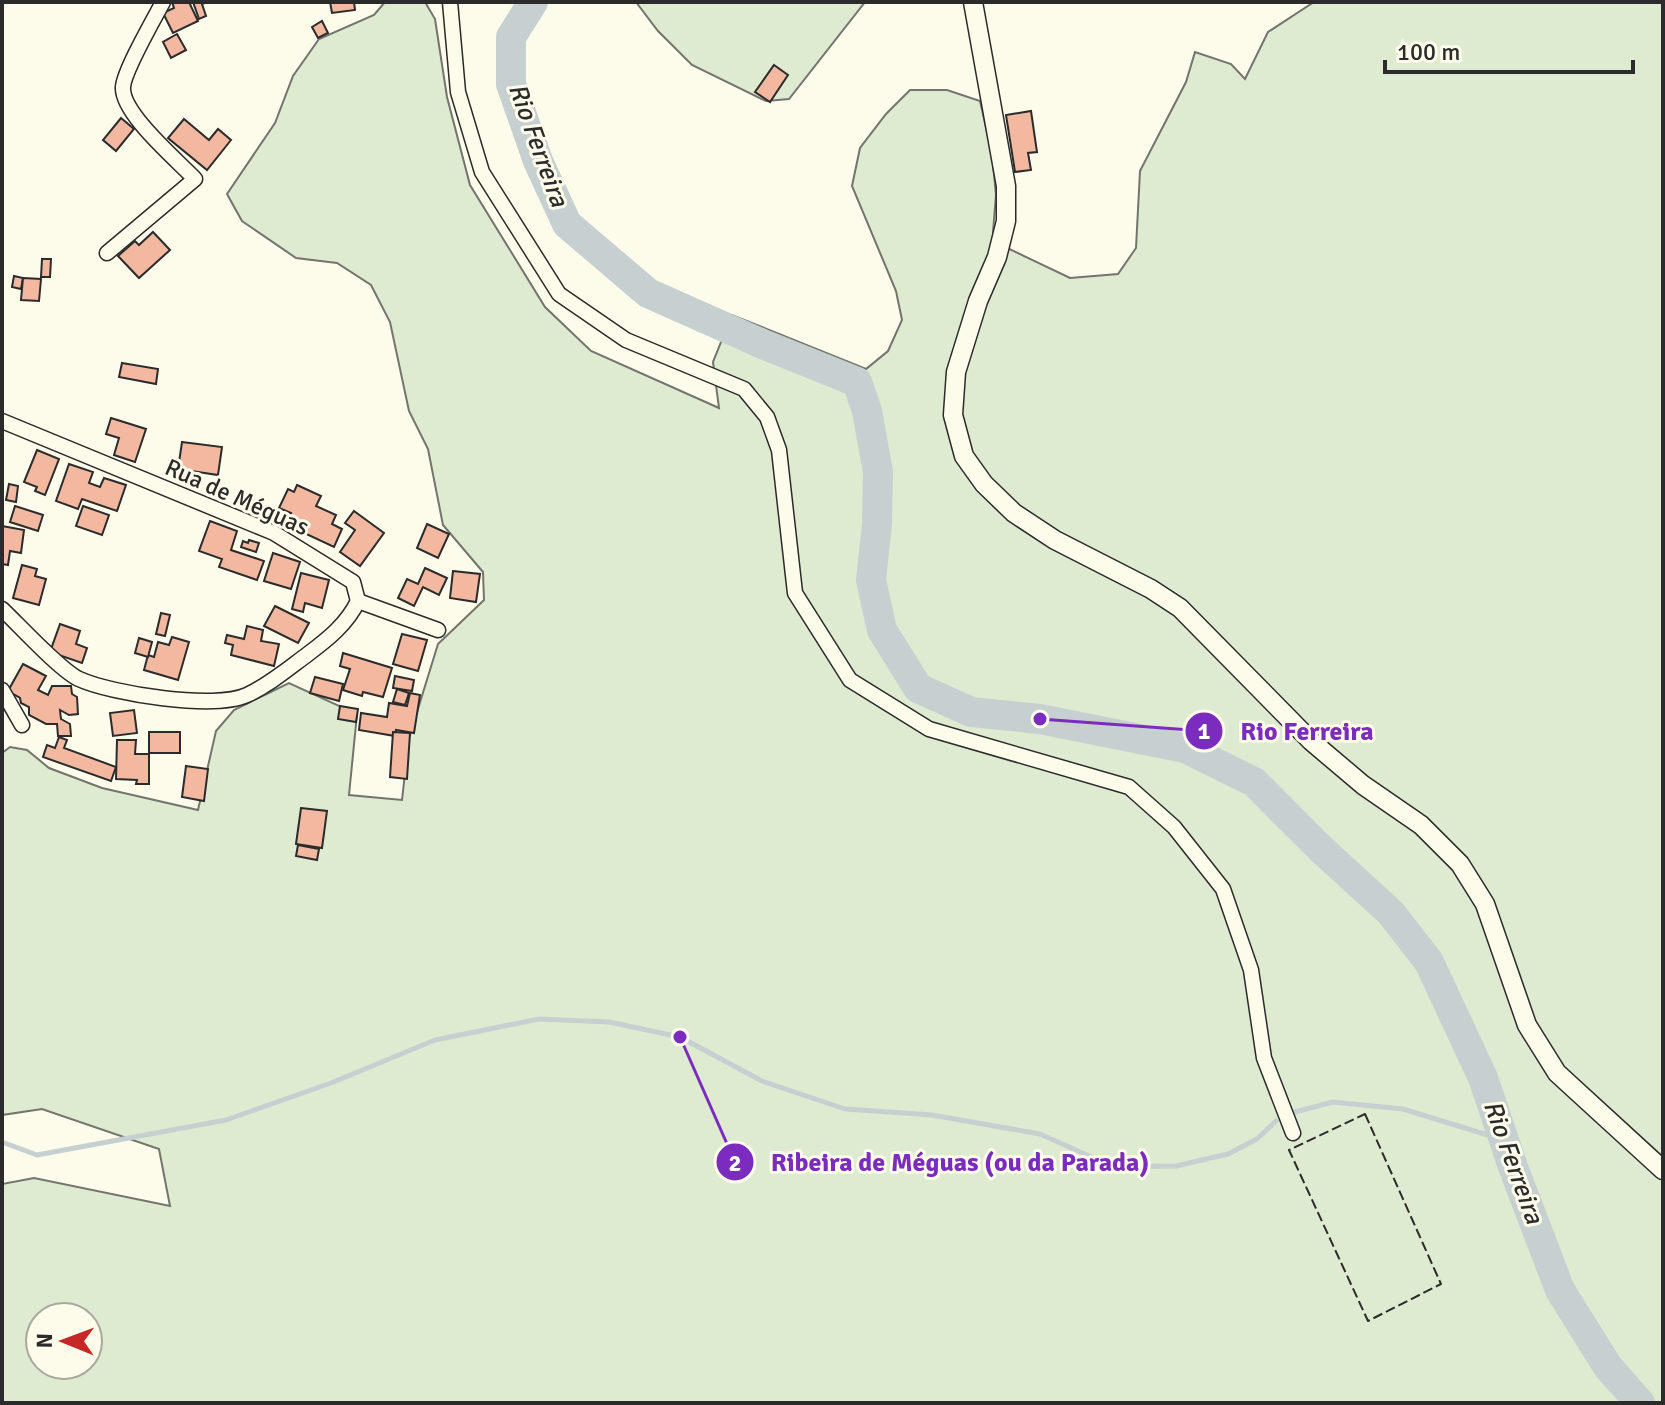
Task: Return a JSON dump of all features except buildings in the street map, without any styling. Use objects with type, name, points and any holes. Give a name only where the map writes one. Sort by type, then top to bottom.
[{"type":"street","points":[[107,253],[195,179],[128,108],[123,87],[163,2]]},
{"type":"street","points":[[450,2],[458,92],[482,172],[559,294],[626,340],[744,389],[767,417],[779,450],[795,593],[850,680],[929,729],[1129,787],[1174,827],[1223,889],[1251,970],[1264,1058],[1293,1133]]},
{"type":"street","points":[[973,2],[1006,186],[1006,221],[997,257],[978,301],[956,372],[953,415],[964,456],[984,484],[1014,513],[1055,540],[1111,567],[1180,608],[1311,741],[1363,785],[1421,825],[1460,864],[1485,904],[1527,1025],[1557,1073],[1663,1170]]},
{"type":"street","name":"Rua de Méguas","points":[[2,421],[274,533],[353,582],[358,601]]},
{"type":"street","points":[[2,609],[76,678],[153,698],[215,700],[245,696],[281,675],[342,625],[358,601],[438,630]]},
{"type":"street","points":[[2,690],[22,725]]},
{"type":"green space","points":[[385,2],[425,2],[435,19],[447,97],[470,185],[545,307],[591,351],[719,408],[713,362],[732,315],[866,369],[888,351],[902,320],[896,291],[852,186],[860,148],[886,114],[910,90],[947,90],[980,101],[992,154],[996,195],[993,232],[1003,246],[1070,278],[1118,274],[1136,248],[1140,171],[1186,82],[1195,52],[1231,64],[1245,79],[1268,32],[1314,2],[1663,2],[1663,1403],[2,1403],[2,1184],[34,1178],[170,1206],[159,1149],[42,1109],[2,1115],[2,753],[10,747],[27,750],[49,768],[102,788],[198,810],[216,731],[234,710],[289,683],[357,714],[349,795],[402,800],[409,738],[438,644],[484,600],[483,572],[443,525],[428,449],[409,411],[390,322],[371,285],[337,263],[296,258],[242,221],[227,194],[275,123],[293,76],[319,39],[374,15]]},
{"type":"green space","points":[[636,2],[865,2],[789,99],[766,101],[692,65],[658,31]]},
{"type":"waterway","name":"Rio Ferreira","points":[[533,2],[511,37],[511,84],[538,161],[567,224],[648,293],[857,382],[867,411],[878,472],[871,580],[882,630],[918,688],[971,712],[1040,719],[1185,748],[1254,782],[1391,913],[1429,962],[1483,1078],[1560,1290],[1608,1367],[1640,1403]]},
{"type":"waterway","points":[[2,1142],[37,1155],[226,1120],[331,1083],[435,1040],[539,1019],[609,1022],[680,1037],[762,1081],[845,1109],[932,1115],[1040,1134],[1114,1167],[1176,1166],[1228,1154],[1257,1139],[1276,1121]]},
{"type":"waterway","points":[[1295,1112],[1333,1102],[1403,1109],[1504,1140]]},
{"type":"fence","points":[[1365,1114],[1441,1284],[1368,1321],[1289,1150],[1365,1114]]},
{"type":"place","name":"Rio Ferreira","points":[[1040,719]]},
{"type":"place","name":"Ribeira de Méguas (ou da Parada)","points":[[680,1037]]}]
